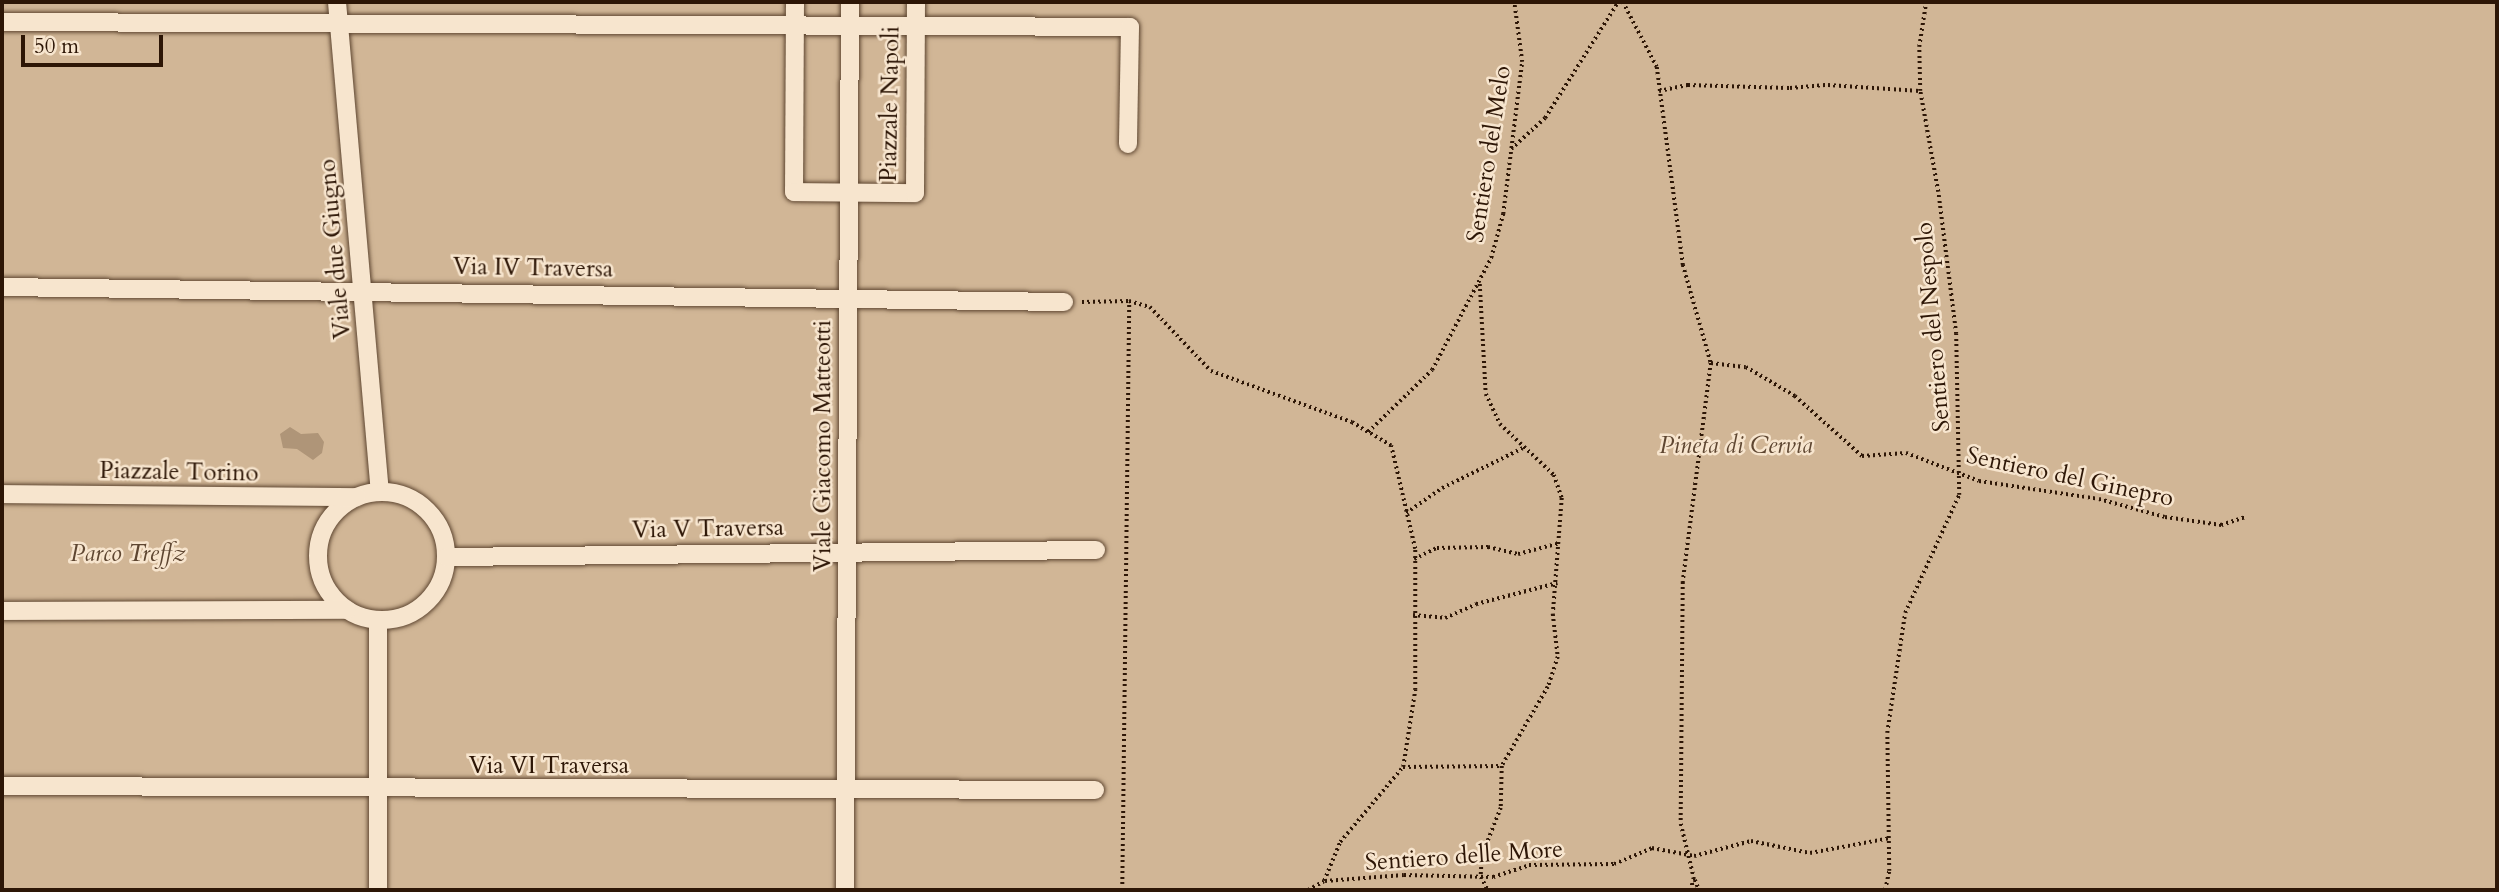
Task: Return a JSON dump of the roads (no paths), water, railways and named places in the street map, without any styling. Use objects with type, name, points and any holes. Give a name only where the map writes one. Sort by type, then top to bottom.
[{"type":"street","name":"Viale due Giugno","points":[[337,2],[380,491]]},
{"type":"street","name":"Piazzale Napoli","points":[[795,2],[794,192],[915,193],[916,2]]},
{"type":"street","name":"Viale Giacomo Matteotti","points":[[845,890],[850,2]]},
{"type":"street","points":[[2,22],[339,26],[1130,27],[1128,144]]},
{"type":"street","name":"Via IV Traversa","points":[[2,287],[364,290],[1064,302]]},
{"type":"street","points":[[2,611],[347,610],[377,620],[418,610],[433,596],[447,556],[441,528],[428,510],[409,497],[380,491],[357,496],[332,515],[319,542],[317,558],[326,588],[347,610]]},
{"type":"street","name":"Piazzale Torino","points":[[2,494],[357,496]]},
{"type":"street","name":"Via V Traversa","points":[[447,556],[1096,550]]},
{"type":"street","points":[[377,620],[378,890]]},
{"type":"street","name":"Via VI Traversa","points":[[2,786],[845,792],[1095,790]]},
{"type":"park label","name":"Pineta di Cervia","points":[[1736,446]]},
{"type":"park label","name":"Parco Treffz","points":[[128,554]]}]
